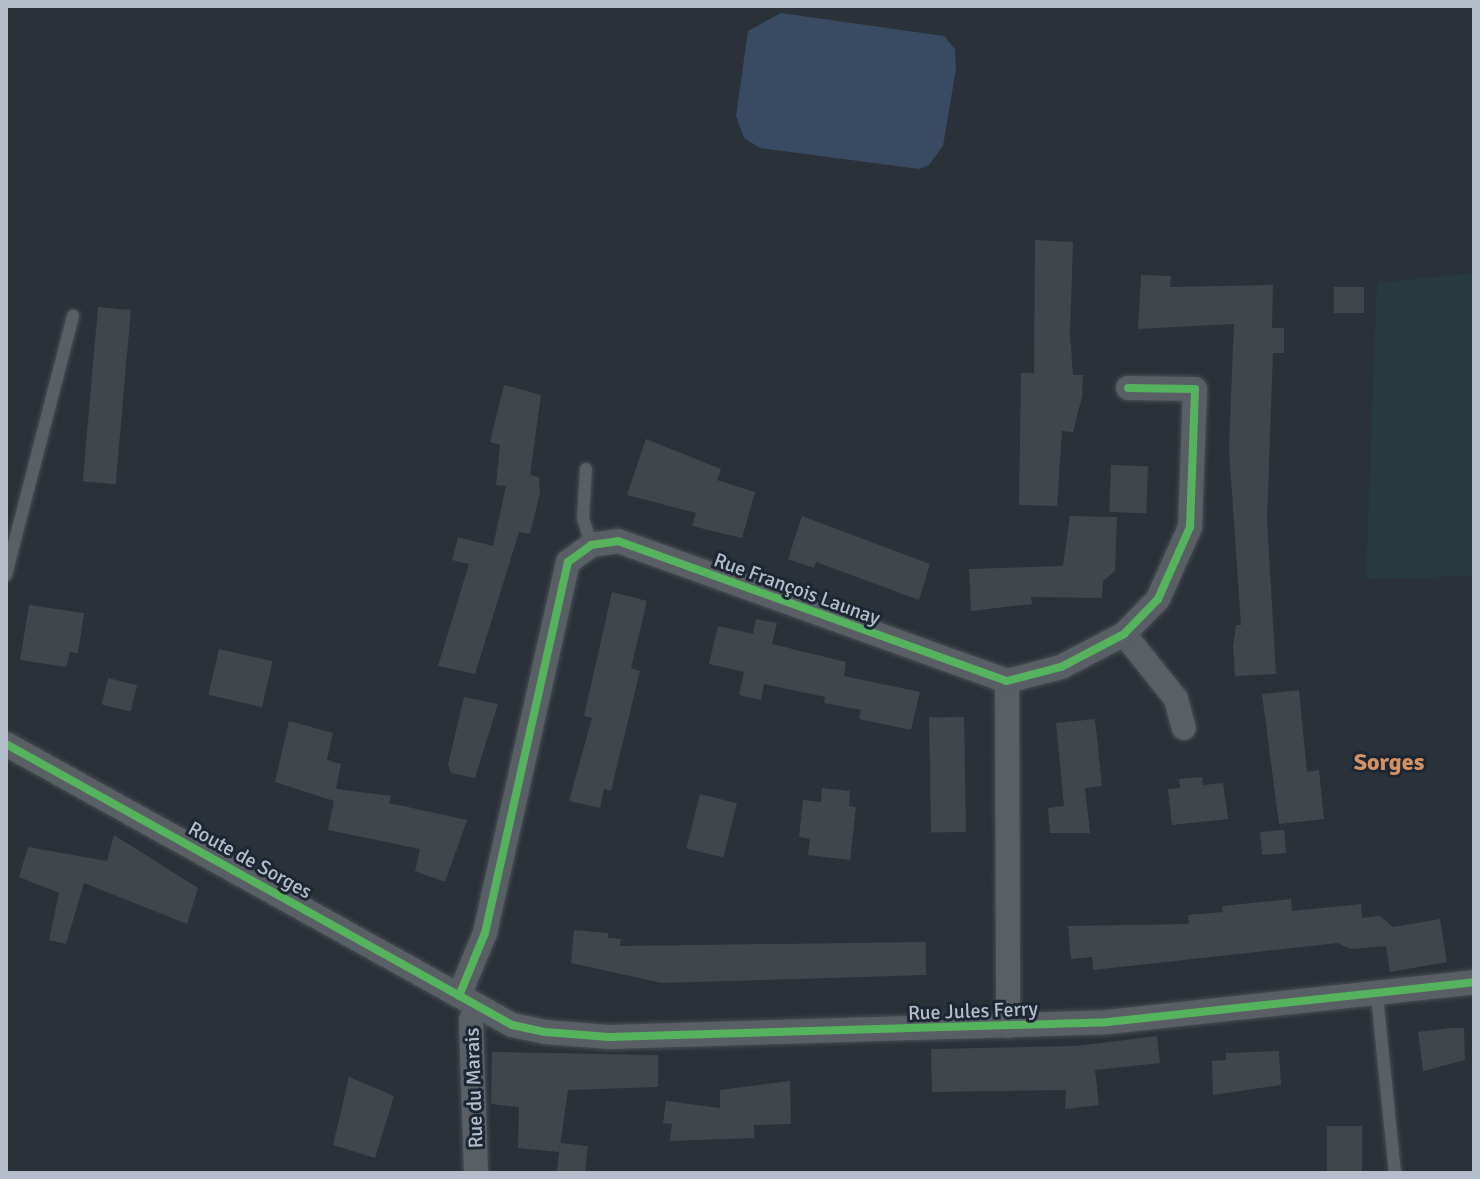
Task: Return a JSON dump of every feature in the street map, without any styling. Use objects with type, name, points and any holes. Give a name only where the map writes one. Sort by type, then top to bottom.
[{"type":"street","points":[[1008,1026],[1007,681],[1061,667],[1124,634],[1158,599],[1190,527],[1195,389],[1128,388]]},
{"type":"street","name":"Rue François Launay","points":[[591,545],[618,541],[1007,681]]},
{"type":"street","points":[[468,1000],[568,562],[591,545]]},
{"type":"street","points":[[1124,634],[1176,699],[1184,728]]},
{"type":"street","name":"Route de Sorges","points":[[6,744],[468,1000]]},
{"type":"street","name":"Rue Jules Ferry","points":[[468,1000],[512,1025],[609,1037],[1008,1026],[1377,996],[1474,982]]},
{"type":"street","name":"Rue du Marais","points":[[468,1000],[476,1173]]},
{"type":"lane","points":[[6,575],[73,315]]},
{"type":"lane","points":[[586,469],[583,518],[591,545]]},
{"type":"lane","points":[[1377,996],[1395,1173]]},
{"type":"green space","points":[[1474,273],[1474,576],[1366,579],[1377,283]]},
{"type":"water","points":[[781,13],[944,36],[955,49],[956,69],[943,146],[929,165],[919,169],[760,148],[744,138],[736,116],[748,31]]},
{"type":"building","points":[[1035,240],[1073,242],[1070,335],[1073,375],[1083,375],[1082,397],[1073,432],[1062,431],[1057,506],[1019,505],[1021,373],[1034,373]]},
{"type":"building","points":[[1141,275],[1171,276],[1170,287],[1273,285],[1272,328],[1284,328],[1284,353],[1273,353],[1267,520],[1276,674],[1235,676],[1233,647],[1236,625],[1241,625],[1229,449],[1234,324],[1138,329]]},
{"type":"building","points":[[1334,287],[1364,287],[1364,313],[1334,313]]},
{"type":"building","points":[[98,307],[131,310],[116,484],[83,481]]},
{"type":"building","points":[[504,385],[541,395],[530,475],[539,477],[540,493],[530,534],[519,532],[475,674],[438,666],[469,564],[452,560],[458,537],[493,546],[506,486],[496,485],[500,445],[490,442]]},
{"type":"building","points":[[646,439],[721,469],[717,480],[755,492],[742,538],[692,526],[696,513],[627,495]]},
{"type":"building","points":[[1111,465],[1148,466],[1146,513],[1109,512]]},
{"type":"building","points":[[802,516],[930,564],[919,600],[816,562],[814,568],[788,559]]},
{"type":"building","points":[[1070,516],[1117,517],[1115,571],[1103,581],[1102,598],[1031,597],[1032,604],[971,611],[969,569],[1063,566]]},
{"type":"building","points":[[612,592],[647,601],[631,668],[640,671],[611,791],[604,789],[600,808],[569,801],[592,718],[584,716]]},
{"type":"building","points":[[29,605],[84,613],[78,653],[70,652],[66,667],[20,660]]},
{"type":"building","points":[[756,619],[777,623],[772,644],[846,662],[844,676],[920,692],[911,730],[859,719],[861,710],[824,703],[825,697],[764,684],[761,700],[739,695],[744,672],[709,664],[718,626],[753,634]]},
{"type":"building","points":[[219,649],[273,661],[262,707],[208,695]]},
{"type":"building","points":[[108,678],[137,685],[131,711],[101,704]]},
{"type":"building","points":[[1299,690],[1307,772],[1319,770],[1324,819],[1279,824],[1262,694]]},
{"type":"building","points":[[464,697],[498,704],[475,778],[451,773],[448,765]]},
{"type":"building","points":[[964,717],[966,832],[931,833],[929,718]]},
{"type":"building","points":[[1095,719],[1102,786],[1085,788],[1090,833],[1050,833],[1048,808],[1064,806],[1056,723]]},
{"type":"building","points":[[289,721],[333,733],[327,760],[341,764],[336,789],[391,796],[389,803],[467,820],[445,882],[415,871],[420,849],[328,830],[334,801],[275,782]]},
{"type":"building","points":[[1202,777],[1203,785],[1223,783],[1228,819],[1172,825],[1168,789],[1180,788],[1179,779]]},
{"type":"building","points":[[822,788],[850,791],[849,806],[856,807],[850,860],[808,855],[810,839],[799,837],[803,800],[821,802]]},
{"type":"building","points":[[700,794],[737,803],[723,858],[686,848]]},
{"type":"building","points":[[1284,830],[1286,853],[1262,855],[1260,832]]},
{"type":"building","points":[[114,835],[198,888],[187,924],[84,883],[66,944],[49,940],[59,893],[19,877],[28,847],[107,861]]},
{"type":"building","points":[[1291,899],[1292,911],[1361,904],[1362,918],[1380,916],[1393,927],[1440,919],[1447,962],[1390,972],[1386,946],[1351,949],[1337,943],[1093,970],[1092,957],[1071,959],[1068,926],[1189,924],[1188,915],[1223,912],[1222,906]]},
{"type":"building","points":[[574,930],[608,933],[608,938],[621,939],[620,946],[926,942],[926,975],[662,983],[571,963]]},
{"type":"building","points":[[1464,1028],[1465,1060],[1423,1071],[1418,1032]]},
{"type":"building","points":[[1157,1036],[1160,1063],[1095,1070],[1099,1105],[1065,1109],[1066,1090],[932,1092],[931,1049],[1077,1046]]},
{"type":"building","points":[[1279,1051],[1281,1085],[1213,1095],[1212,1061],[1226,1060],[1226,1053]]},
{"type":"building","points":[[492,1052],[658,1055],[658,1087],[568,1090],[559,1152],[518,1148],[519,1107],[491,1104]]},
{"type":"building","points":[[349,1077],[394,1096],[375,1158],[333,1145]]},
{"type":"building","points":[[790,1081],[791,1124],[754,1125],[754,1138],[670,1141],[672,1124],[663,1123],[666,1101],[720,1108],[720,1090]]},
{"type":"building","points":[[1327,1126],[1362,1126],[1362,1173],[1327,1173]]},
{"type":"building","points":[[560,1143],[588,1146],[585,1173],[557,1173]]},
{"type":"cycle path","points":[[459,996],[485,933],[568,562],[591,545],[618,541],[1007,681],[1061,667],[1124,634],[1158,599],[1190,527],[1195,389],[1128,388]]},
{"type":"cycle path","points":[[6,744],[512,1025],[545,1032],[609,1037],[1108,1022],[1474,982]]},
{"type":"district","name":"Sorges","points":[[1389,763]]}]
